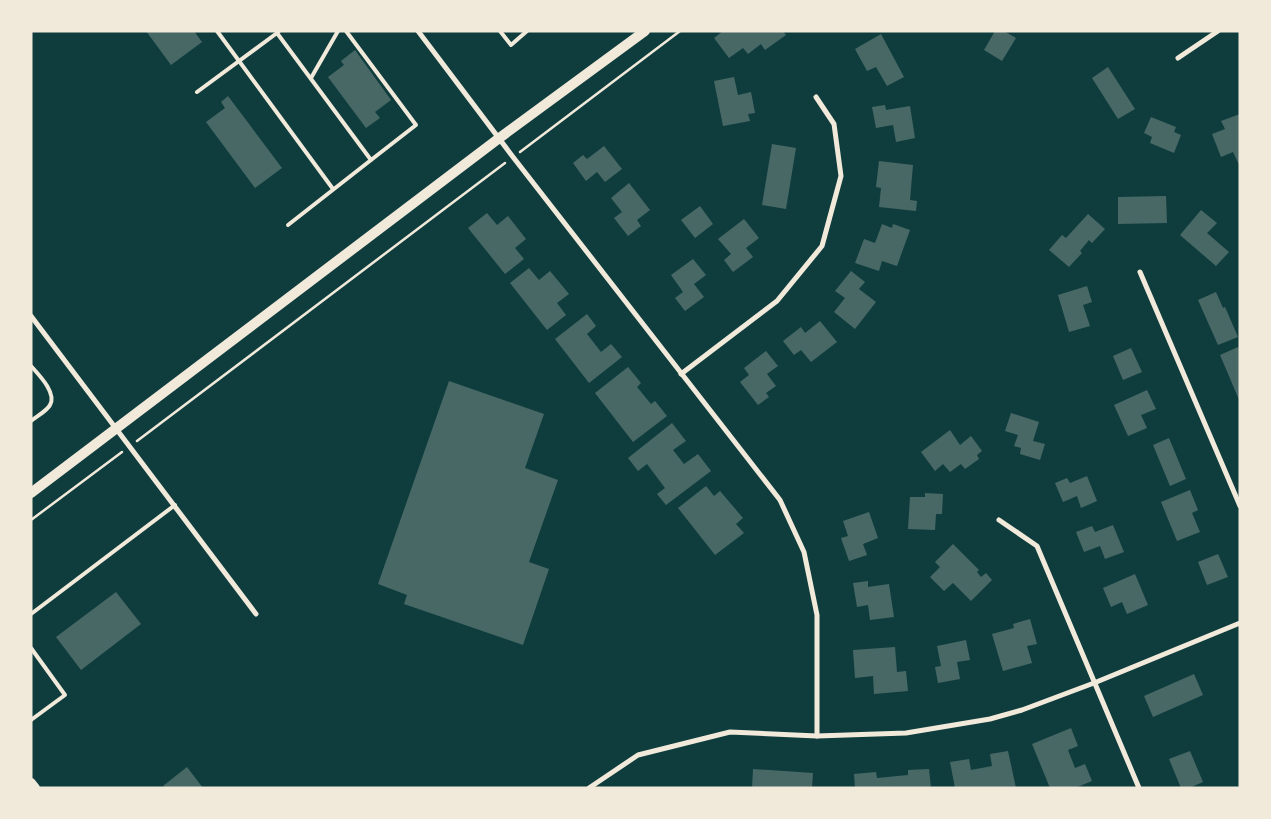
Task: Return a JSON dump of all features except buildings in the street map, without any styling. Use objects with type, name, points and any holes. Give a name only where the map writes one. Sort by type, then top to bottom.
[{"type":"main road","points":[[31,493],[498,138],[645,31]]},
{"type":"main road","points":[[31,783],[35,788]]},
{"type":"street","points":[[418,31],[498,138],[780,500],[804,552],[817,615],[817,736]]},
{"type":"street","points":[[1178,58],[1218,31]]},
{"type":"street","points":[[681,374],[777,301],[822,246],[841,176],[834,124],[816,97]]},
{"type":"street","points":[[1140,272],[1240,506]]},
{"type":"street","points":[[31,316],[256,614]]},
{"type":"street","points":[[999,520],[1037,546],[1140,788]]},
{"type":"street","points":[[589,788],[638,755],[730,732],[817,736],[906,732],[990,718],[1022,710],[1094,683],[1240,623]]},
{"type":"lane","points":[[217,31],[333,189]]},
{"type":"lane","points":[[311,78],[338,31]]},
{"type":"lane","points":[[288,225],[416,125],[346,31]]},
{"type":"lane","points":[[500,31],[510,44],[527,31]]},
{"type":"lane","points":[[197,92],[278,32],[371,160]]},
{"type":"lane","points":[[31,366],[49,388],[52,400],[50,406],[31,421]]},
{"type":"lane","points":[[31,614],[175,505]]},
{"type":"lane","points":[[31,648],[65,695],[31,720]]},
{"type":"path","points":[[530,145],[680,31]]},
{"type":"path","points":[[144,435],[497,169]]},
{"type":"path","points":[[31,520],[116,457]]}]
